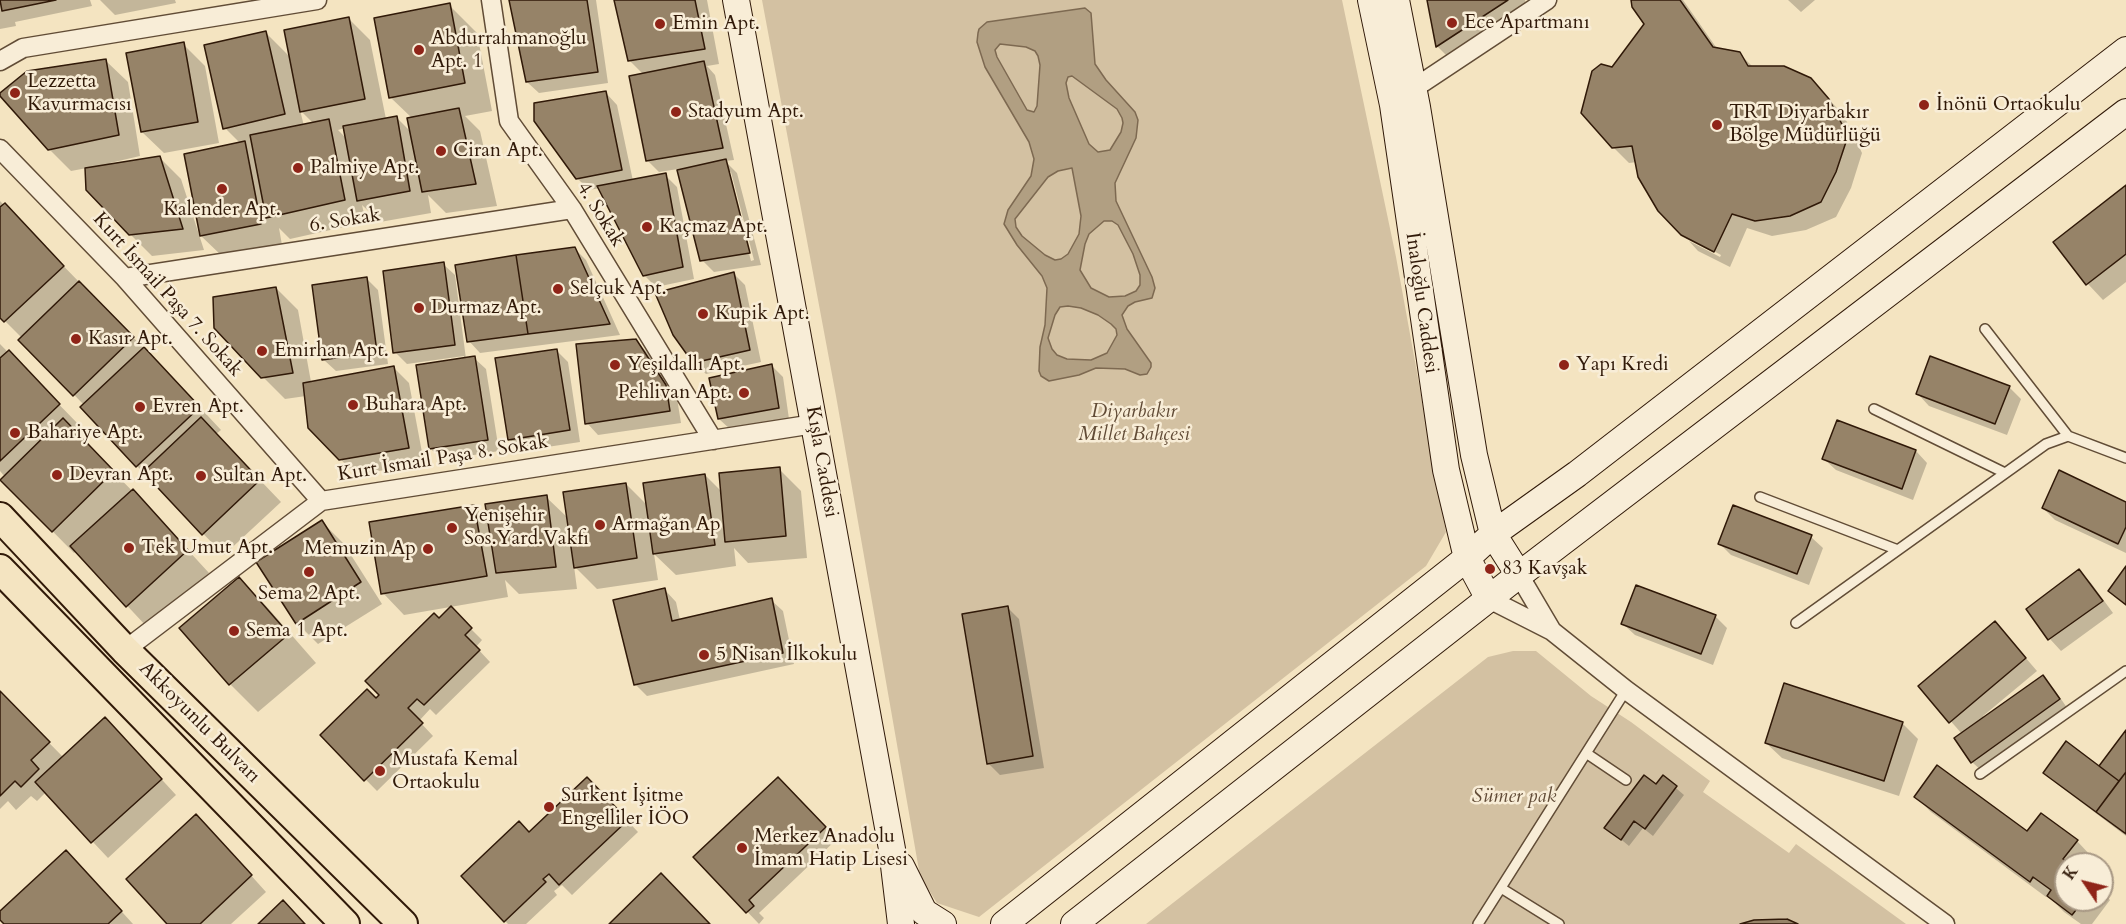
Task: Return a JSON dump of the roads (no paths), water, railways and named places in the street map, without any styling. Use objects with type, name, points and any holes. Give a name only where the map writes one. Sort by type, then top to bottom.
[{"type":"main road","name":"Kışla Caddesi","points":[[736,0],[892,849],[901,924]]},
{"type":"main road","name":"İnaloğlu Caddesi","points":[[1371,0],[1393,105],[1446,470],[1467,558],[1489,599]]},
{"type":"main road","name":"İnaloğlu Caddesi","points":[[1396,0],[1474,454],[1494,534],[1519,575]]},
{"type":"main road","points":[[1004,924],[1467,558],[1494,534],[1596,459],[2126,50]]},
{"type":"main road","points":[[1074,924],[1519,575],[2126,112]]},
{"type":"main road","name":"Akkoyunlu Bulvarı","points":[[0,517],[125,650],[403,924]]},
{"type":"main road","name":"Akkoyunlu Bulvarı","points":[[2,576],[345,924]]},
{"type":"main road","points":[[892,849],[924,912],[943,924]]},
{"type":"street","points":[[0,61],[23,48],[317,0]]},
{"type":"street","name":"4. Sokak","points":[[490,0],[509,121],[572,209],[713,440]]},
{"type":"street","points":[[1413,89],[1547,0]]},
{"type":"street","name":"Kurt İsmail Paşa 7. Sokak","points":[[0,149],[125,278],[321,501]]},
{"type":"street","name":"6. Sokak","points":[[125,278],[572,209]]},
{"type":"street","name":"Kurt İsmail Paşa 8. Sokak","points":[[125,650],[321,501],[814,424]]},
{"type":"street","points":[[1519,575],[1552,631]]},
{"type":"street","points":[[1489,599],[1552,631],[1626,690],[1945,924]]},
{"type":"lane","points":[[1985,329],[2068,436],[2126,458]]},
{"type":"lane","points":[[1874,409],[2005,473]]},
{"type":"lane","points":[[1796,623],[2046,444],[2068,436]]},
{"type":"lane","points":[[1760,497],[1898,550]]},
{"type":"lane","points":[[1980,774],[2126,671]]},
{"type":"lane","points":[[1478,924],[1626,690]]},
{"type":"lane","points":[[1586,753],[1626,780]]},
{"type":"lane","points":[[1501,888],[1559,924]]},
{"type":"place","name":"Ece Apartmanı","points":[[1452,23]]},
{"type":"place","name":"Emin Apt.","points":[[660,24]]},
{"type":"place","name":"Abdurrahmanoğlu Apt. 1","points":[[419,50]]},
{"type":"place","name":"Lezzetta Kavurmacısı","points":[[15,93]]},
{"type":"place","name":"İnönü Ortaokulu","points":[[1924,105]]},
{"type":"place","name":"Stadyum Apt.","points":[[676,112]]},
{"type":"place","name":"TRT Diyarbakır Bölge Müdürlüğü","points":[[1717,125]]},
{"type":"place","name":"Ciran Apt.","points":[[441,151]]},
{"type":"place","name":"Palmiye Apt.","points":[[298,168]]},
{"type":"place","name":"Kalender Apt.","points":[[222,189]]},
{"type":"place","name":"Kaçmaz Apt.","points":[[647,227]]},
{"type":"place","name":"Selçuk Apt.","points":[[558,289]]},
{"type":"place","name":"Durmaz Apt.","points":[[419,308]]},
{"type":"place","name":"Kupik Apt.","points":[[703,314]]},
{"type":"place","name":"Kasır Apt.","points":[[76,339]]},
{"type":"place","name":"Emirhan Apt.","points":[[262,351]]},
{"type":"place","name":"Yeşildallı Apt.","points":[[615,365]]},
{"type":"place","name":"Yapı Kredi","points":[[1564,365]]},
{"type":"place","name":"Pehlivan Apt.","points":[[744,393]]},
{"type":"place","name":"Buhara Apt.","points":[[353,405]]},
{"type":"place","name":"Evren Apt.","points":[[140,407]]},
{"type":"place","name":"Bahariye Apt.","points":[[15,433]]},
{"type":"place","name":"Devran Apt.","points":[[57,475]]},
{"type":"place","name":"Sultan Apt.","points":[[201,476]]},
{"type":"place","name":"Armağan Ap","points":[[600,525]]},
{"type":"place","name":"Yenişehir Sos.Yard.Vakfı","points":[[452,528]]},
{"type":"place","name":"Tek Umut Apt.","points":[[129,548]]},
{"type":"place","name":"Memuzin Ap","points":[[428,549]]},
{"type":"place","name":"83 Kavşak","points":[[1490,569]]},
{"type":"place","name":"Sema 2 Apt.","points":[[309,572]]},
{"type":"place","name":"Sema 1 Apt.","points":[[234,631]]},
{"type":"place","name":"5 Nisan İlkokulu","points":[[704,655]]},
{"type":"place","name":"Mustafa Kemal Ortaokulu","points":[[380,771]]},
{"type":"place","name":"Surkent İşitme Engelliler İÖO","points":[[549,807]]},
{"type":"place","name":"Merkez Anadolu İmam Hatip Lisesi","points":[[742,848]]},
{"type":"park label","name":"Diyarbakır Millet Bahçesi","points":[[1134,424]]},
{"type":"park label","name":"Sümer pak","points":[[1514,797]]}]
